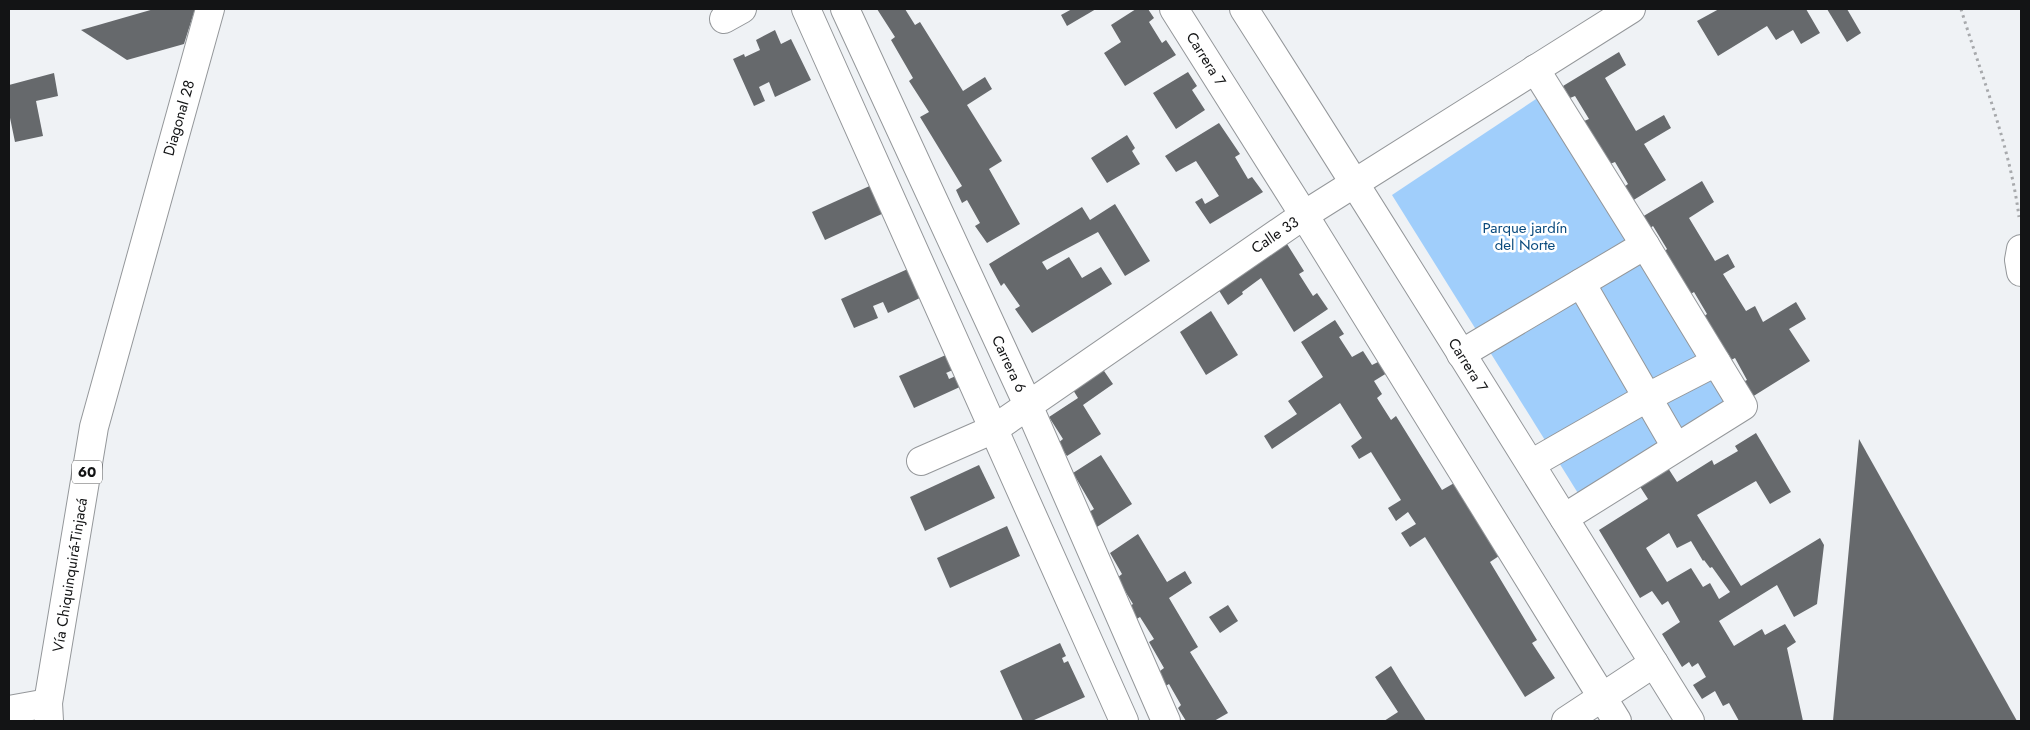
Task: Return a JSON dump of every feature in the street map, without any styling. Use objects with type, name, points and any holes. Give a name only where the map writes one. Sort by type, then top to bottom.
[{"type":"street","name":"Diagonal 28","points":[[148,226],[210,9]]},
{"type":"street","points":[[806,9],[1124,721]]},
{"type":"street","name":"Carrera 6","points":[[845,9],[1028,405],[1166,721]]},
{"type":"street","name":"Carrera 7","points":[[1174,9],[1304,215],[1617,721]]},
{"type":"street","name":"Carrera 7","points":[[1244,9],[1356,182],[1690,721]]},
{"type":"street","name":"Calle 33","points":[[921,461],[994,429],[1304,215],[1631,9]]},
{"type":"street","points":[[1535,69],[1743,406],[1564,518]]},
{"type":"street","name":"Vía Chiquinquirá-Tinjacá","points":[[49,712],[94,427],[148,226]]},
{"type":"street","points":[[2021,238],[2019,260],[2021,272]]},
{"type":"street","points":[[1461,354],[1645,245]]},
{"type":"street","points":[[1581,283],[1676,447]]},
{"type":"street","points":[[1531,464],[1648,397],[1716,362]]},
{"type":"street","points":[[1566,721],[1654,663]]},
{"type":"street","points":[[9,710],[49,712]]},
{"type":"path","points":[[1961,9],[2016,189],[2021,238]]},
{"type":"green space","name":"Parque jardín del Norte","points":[[1545,93],[1732,404],[1581,498],[1392,195]]},
{"type":"building","points":[[154,9],[195,9],[184,44],[127,60],[81,30]]},
{"type":"building","points":[[877,9],[905,9],[915,25],[920,22],[963,91],[985,77],[992,89],[967,105],[1002,161],[989,169],[1020,224],[987,243],[975,226],[980,223],[967,200],[962,203],[956,190],[962,186],[920,117],[929,112],[909,81],[913,78],[891,40],[895,37]]},
{"type":"building","points":[[1072,9],[1096,9],[1067,26],[1061,15]]},
{"type":"building","points":[[1136,9],[1148,9],[1154,18],[1149,22],[1162,43],[1166,40],[1176,55],[1125,86],[1104,53],[1121,42],[1111,25]]},
{"type":"building","points":[[1719,9],[1806,9],[1820,33],[1801,44],[1793,30],[1776,40],[1767,26],[1718,56],[1697,21]]},
{"type":"building","points":[[1827,9],[1847,9],[1861,33],[1847,42]]},
{"type":"building","points":[[775,30],[781,44],[791,39],[811,80],[775,97],[769,82],[759,87],[765,101],[754,106],[733,59],[744,54],[745,57],[760,50],[756,40]]},
{"type":"building","points":[[1619,52],[1626,65],[1605,78],[1636,131],[1664,115],[1671,128],[1644,144],[1666,180],[1632,201],[1624,187],[1628,184],[1615,162],[1610,164],[1584,121],[1589,119],[1575,96],[1570,98],[1563,86]]},
{"type":"building","points":[[1188,72],[1197,86],[1192,90],[1205,110],[1176,129],[1153,93]]},
{"type":"building","points":[[54,73],[58,96],[36,101],[43,136],[15,142],[9,113],[9,85]]},
{"type":"building","points":[[1219,123],[1240,154],[1235,157],[1248,179],[1252,177],[1263,192],[1210,224],[1195,202],[1202,198],[1205,204],[1219,196],[1196,161],[1176,172],[1165,156]]},
{"type":"building","points":[[1127,135],[1135,148],[1132,151],[1140,164],[1107,183],[1091,158]]},
{"type":"building","points":[[1702,181],[1714,202],[1689,218],[1715,261],[1728,254],[1735,267],[1723,274],[1746,311],[1755,306],[1763,322],[1796,302],[1806,319],[1789,329],[1810,361],[1752,397],[1743,382],[1747,380],[1735,358],[1729,361],[1703,317],[1707,314],[1694,292],[1689,295],[1664,252],[1667,249],[1653,226],[1649,229],[1642,217]]},
{"type":"building","points":[[874,184],[884,213],[825,240],[812,212]]},
{"type":"building","points":[[1115,204],[1150,261],[1125,276],[1098,232],[1042,262],[1047,270],[1069,257],[1082,278],[1101,267],[1112,284],[1032,333],[1015,309],[1020,306],[1004,283],[1001,286],[989,264],[1082,207],[1090,220]]},
{"type":"building","points":[[1287,244],[1304,271],[1299,274],[1313,296],[1317,293],[1328,309],[1294,332],[1261,278],[1228,305],[1218,289]]},
{"type":"building","points":[[910,268],[922,297],[888,313],[883,302],[873,306],[878,318],[854,328],[841,299]]},
{"type":"building","points":[[1211,311],[1238,355],[1206,375],[1180,332]]},
{"type":"building","points":[[1335,320],[1344,334],[1339,337],[1352,357],[1363,351],[1372,365],[1380,361],[1387,373],[1374,381],[1382,394],[1377,398],[1391,420],[1396,416],[1442,490],[1456,482],[1502,554],[1490,562],[1537,640],[1532,643],[1555,678],[1525,697],[1425,537],[1410,547],[1401,533],[1416,524],[1408,512],[1396,521],[1388,508],[1401,500],[1371,452],[1359,459],[1351,446],[1362,438],[1340,403],[1272,449],[1264,436],[1297,414],[1288,401],[1323,377],[1301,342]]},
{"type":"building","points":[[948,354],[955,369],[946,373],[949,379],[958,375],[962,386],[914,408],[899,376]]},
{"type":"building","points":[[1102,368],[1113,384],[1083,405],[1101,434],[1067,456],[1058,443],[1063,439],[1049,417],[1078,398],[1070,385]]},
{"type":"building","points":[[1756,433],[1791,492],[1770,504],[1756,481],[1697,515],[1741,586],[1820,538],[1824,545],[1817,604],[1794,617],[1777,585],[1719,621],[1734,646],[1762,629],[1765,635],[1785,624],[1796,642],[1787,648],[1803,721],[1739,721],[1729,703],[1723,706],[1715,691],[1702,699],[1693,685],[1706,677],[1698,663],[1692,667],[1689,662],[1682,667],[1662,634],[1680,622],[1668,601],[1662,605],[1652,591],[1640,598],[1599,530],[1648,499],[1639,485],[1668,468],[1677,482],[1712,460],[1714,465],[1738,451],[1735,446]],"holes":[[[1669,533],[1677,548],[1691,541],[1703,561],[1710,568],[1712,567],[1730,592],[1719,599],[1710,583],[1703,587],[1691,568],[1667,582],[1646,548]]]},
{"type":"building","points":[[1859,439],[2017,721],[1833,721]]},
{"type":"building","points":[[1101,455],[1132,504],[1097,527],[1089,512],[1094,509],[1073,473]]},
{"type":"building","points":[[979,465],[995,498],[925,531],[910,497]]},
{"type":"building","points":[[1007,526],[1020,556],[950,588],[937,558]]},
{"type":"building","points":[[1138,534],[1167,582],[1185,571],[1192,583],[1169,598],[1198,647],[1190,652],[1228,713],[1214,721],[1186,721],[1178,708],[1181,705],[1169,684],[1164,687],[1156,674],[1164,668],[1149,642],[1154,639],[1140,617],[1135,620],[1127,608],[1133,604],[1117,578],[1122,574],[1110,553]]},
{"type":"building","points":[[1228,605],[1238,621],[1220,633],[1209,617]]},
{"type":"building","points":[[1060,643],[1066,656],[1062,658],[1064,663],[1068,661],[1085,697],[1032,721],[1023,721],[1000,671]]},
{"type":"building","points":[[1391,666],[1426,721],[1384,721],[1398,712],[1375,677]]}]
